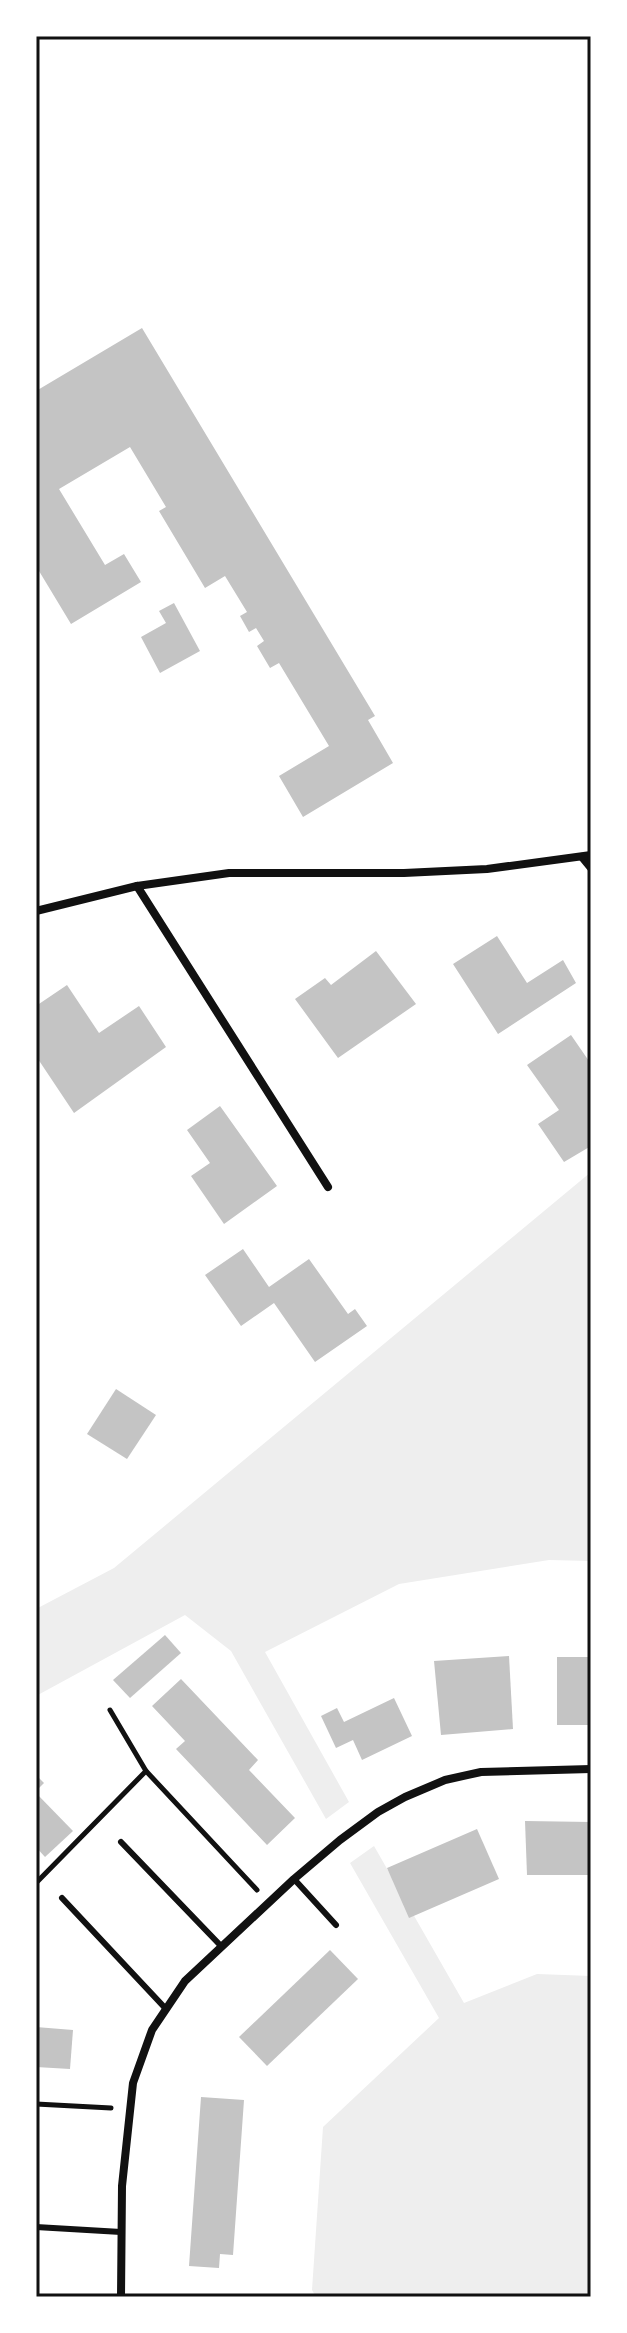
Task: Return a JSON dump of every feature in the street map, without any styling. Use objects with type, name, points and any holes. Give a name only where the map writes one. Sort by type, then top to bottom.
[{"type":"street","points":[[36,911],[137,886],[229,873],[446,871],[586,856],[591,868]]},
{"type":"street","points":[[137,886],[328,1187]]},
{"type":"street","points":[[121,2297],[122,2186],[133,2083],[152,2030],[185,1981],[294,1879],[378,1812],[445,1780],[481,1772],[591,1769]]},
{"type":"lane","points":[[121,1842],[221,1946]]},
{"type":"lane","points":[[294,1879],[336,1925]]},
{"type":"lane","points":[[62,1898],[166,2009]]},
{"type":"lane","points":[[36,2227],[121,2232]]},
{"type":"path","points":[[110,1710],[146,1771],[259,1892]]},
{"type":"path","points":[[36,1883],[146,1771]]},
{"type":"path","points":[[36,2104],[130,2110]]},
{"type":"shaded area","points":[[591,1172],[591,1561],[549,1560],[399,1584],[265,1652],[349,1802],[326,1819],[231,1651],[185,1615],[36,1696],[36,1609],[114,1568]]},
{"type":"shaded area","points":[[374,1846],[464,2003],[537,1974],[591,1976],[591,2297],[316,2297],[312,2290],[323,2127],[439,2018],[350,1863]]},
{"type":"building","points":[[142,328],[375,716],[368,720],[393,763],[303,817],[279,776],[329,746],[279,663],[270,668],[257,646],[264,641],[256,628],[249,632],[240,616],[247,612],[225,576],[205,588],[159,511],[166,507],[130,447],[59,489],[105,565],[124,554],[141,582],[71,624],[36,566],[36,391]]},
{"type":"building","points":[[174,603],[200,651],[160,673],[141,637],[166,623],[159,611]]},
{"type":"building","points":[[497,936],[527,983],[563,960],[576,983],[498,1034],[453,964]]},
{"type":"building","points":[[376,951],[416,1004],[338,1058],[295,999],[325,978],[331,985]]},
{"type":"building","points":[[67,985],[99,1033],[139,1006],[166,1047],[74,1113],[36,1056],[36,1006]]},
{"type":"building","points":[[571,1035],[591,1064],[591,1146],[564,1162],[538,1124],[559,1110],[527,1065]]},
{"type":"building","points":[[220,1106],[277,1186],[224,1224],[191,1176],[210,1163],[187,1130]]},
{"type":"building","points":[[243,1249],[269,1287],[309,1259],[348,1314],[355,1309],[367,1326],[315,1362],[274,1303],[241,1326],[205,1275]]},
{"type":"building","points":[[116,1389],[156,1415],[127,1459],[87,1434]]},
{"type":"building","points":[[165,1635],[181,1653],[130,1698],[113,1680]]},
{"type":"building","points":[[509,1656],[513,1729],[441,1735],[434,1661]]},
{"type":"building","points":[[557,1657],[591,1657],[591,1725],[557,1725]]},
{"type":"building","points":[[181,1679],[258,1760],[249,1770],[295,1818],[267,1845],[176,1749],[185,1741],[152,1706]]},
{"type":"building","points":[[394,1698],[412,1736],[362,1760],[353,1740],[336,1748],[321,1716],[337,1708],[344,1722]]},
{"type":"building","points":[[36,1775],[44,1783],[36,1791]]},
{"type":"building","points":[[36,1793],[73,1831],[45,1857],[36,1847]]},
{"type":"building","points":[[525,1821],[591,1822],[591,1875],[527,1875]]},
{"type":"building","points":[[477,1829],[499,1879],[409,1918],[387,1868]]},
{"type":"building","points":[[330,1950],[358,1979],[267,2066],[239,2037]]},
{"type":"building","points":[[36,2027],[73,2030],[70,2069],[36,2067]]},
{"type":"building","points":[[201,2097],[244,2100],[233,2255],[220,2254],[219,2268],[189,2266]]}]
